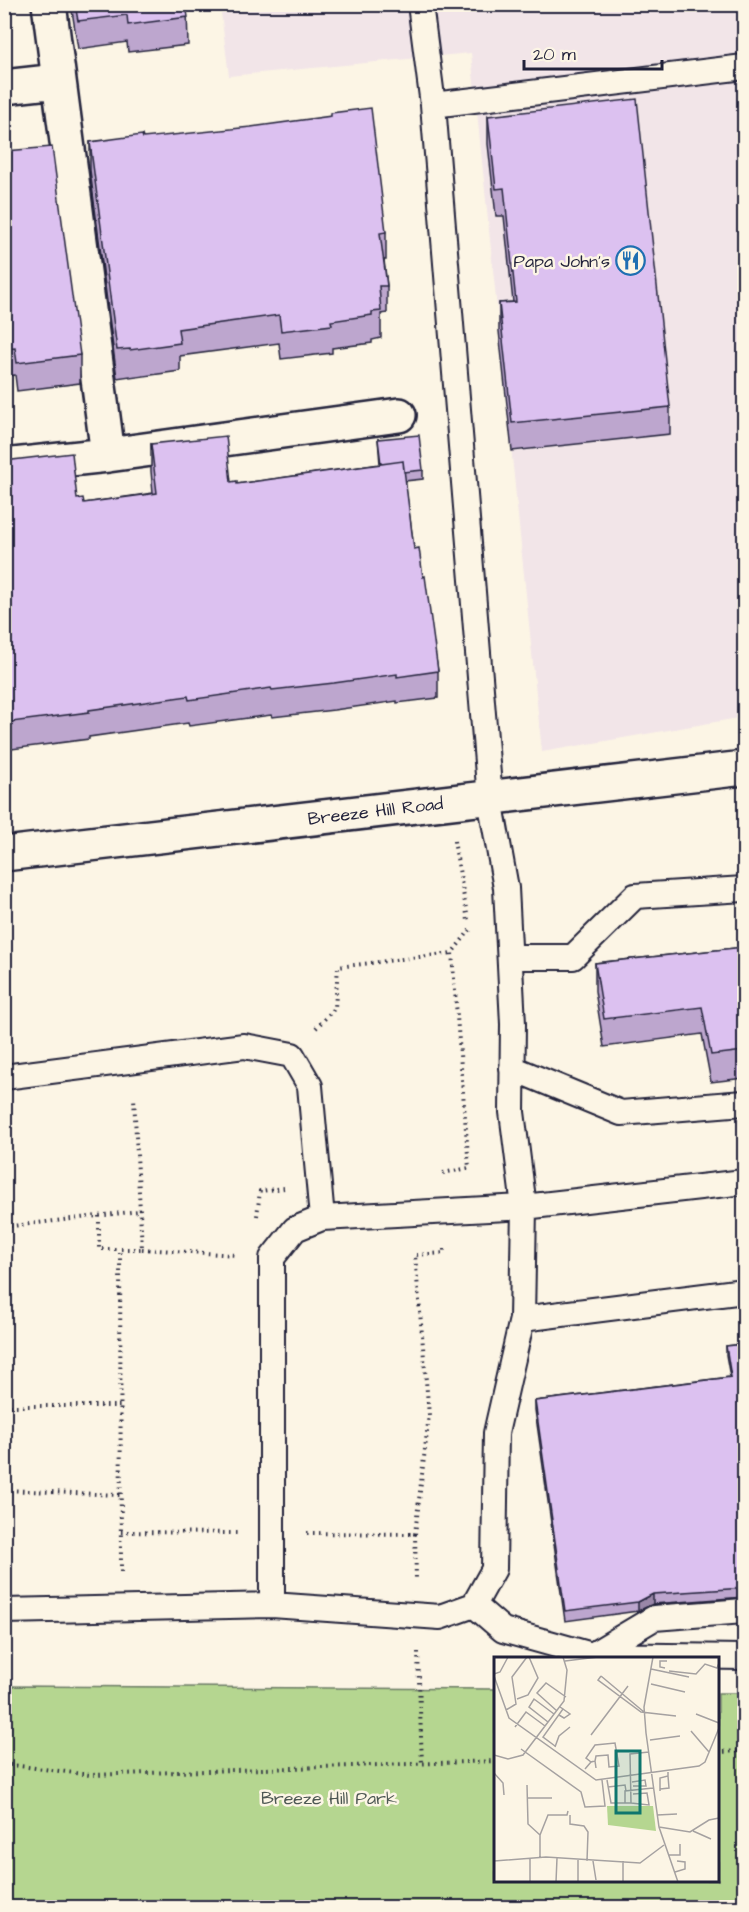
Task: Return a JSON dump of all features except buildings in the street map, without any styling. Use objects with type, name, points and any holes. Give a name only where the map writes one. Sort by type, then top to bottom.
[{"type":"street","points":[[49,4],[108,455]]},
{"type":"street","points":[[4,87],[58,81]]},
{"type":"street","points":[[4,466],[108,455],[399,415]]},
{"type":"street","name":"Breeze Hill Road","points":[[4,854],[744,768]]},
{"type":"lane","points":[[4,1611],[272,1605],[440,1617],[474,1605],[494,1569],[496,1433],[522,1319],[524,1207],[512,1112],[513,1024],[506,888],[490,799],[433,105],[420,4]]},
{"type":"lane","points":[[433,105],[744,67]]},
{"type":"lane","points":[[510,957],[573,957],[635,896],[744,889]]},
{"type":"lane","points":[[4,1077],[244,1047],[292,1055],[310,1086],[322,1218]]},
{"type":"lane","points":[[512,1068],[621,1113],[744,1103]]},
{"type":"lane","points":[[272,1605],[272,1258],[295,1229],[322,1218],[524,1207],[744,1182]]},
{"type":"lane","points":[[522,1319],[744,1291]]},
{"type":"lane","points":[[474,1605],[503,1630],[592,1655],[744,1657]]},
{"type":"lane","points":[[592,1655],[654,1617],[744,1611]]},
{"type":"path","points":[[292,1055],[335,1008],[338,967],[452,953],[471,931],[447,803]]},
{"type":"path","points":[[120,1532],[415,1534],[429,1416],[415,1255],[444,1253],[443,1172],[469,1168],[452,953]]},
{"type":"path","points":[[132,1061],[142,1249]]},
{"type":"path","points":[[4,1227],[139,1211]]},
{"type":"path","points":[[99,1216],[99,1249],[142,1249],[272,1258]]},
{"type":"path","points":[[120,1249],[122,1610]]},
{"type":"path","points":[[4,1406],[120,1406]]},
{"type":"path","points":[[4,1490],[120,1495]]},
{"type":"path","points":[[719,1752],[744,1751]]},
{"type":"path","points":[[4,1764],[90,1774],[494,1761]]},
{"type":"shaded area","points":[[220,5],[744,5],[744,717],[542,752],[471,53],[229,76]]},
{"type":"green space","name":"Breeze Hill Park","points":[[5,1686],[494,1689],[494,1882],[719,1882],[719,1693],[744,1693],[744,1907],[5,1907]]},
{"type":"place","name":"Papa John's","points":[[631,261]]}]
